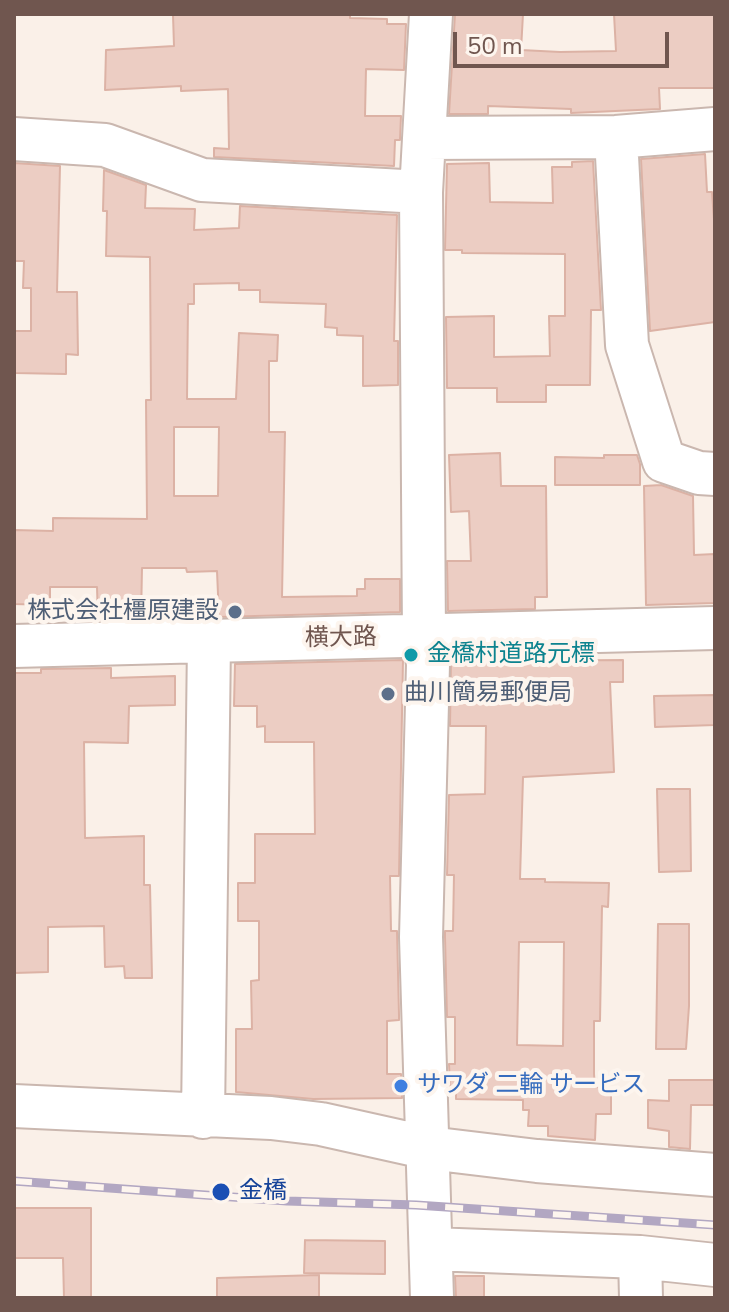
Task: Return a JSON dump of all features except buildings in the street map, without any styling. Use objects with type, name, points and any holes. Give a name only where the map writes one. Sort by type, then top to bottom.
[{"type":"street","points":[[431,14],[421,192],[424,637],[428,664],[421,937],[432,1298]]},
{"type":"street","points":[[424,138],[616,137],[715,129]]},
{"type":"street","points":[[616,137],[627,345],[664,461],[699,473],[715,474]]},
{"type":"street","points":[[14,139],[105,145],[202,180],[421,192]]},
{"type":"street","name":"横大路","points":[[14,646],[715,628]]},
{"type":"street","points":[[203,1117],[209,642]]},
{"type":"street","points":[[14,1106],[271,1118],[321,1124],[429,1148],[537,1161],[715,1175]]},
{"type":"street","points":[[432,1249],[640,1257],[715,1265]]},
{"type":"street","points":[[640,1257],[641,1298]]},
{"type":"railway","points":[[14,1181],[287,1201],[416,1205],[715,1225]]},
{"type":"place","name":"株式会社橿原建設","points":[[235,612]]},
{"type":"place","name":"金橋村道路元標","points":[[411,655]]},
{"type":"place","name":"曲川簡易郵便局","points":[[388,694]]},
{"type":"place","name":"サワダ 二輪 サービス","points":[[401,1086]]},
{"type":"place","name":"金橋","points":[[221,1192]]}]
